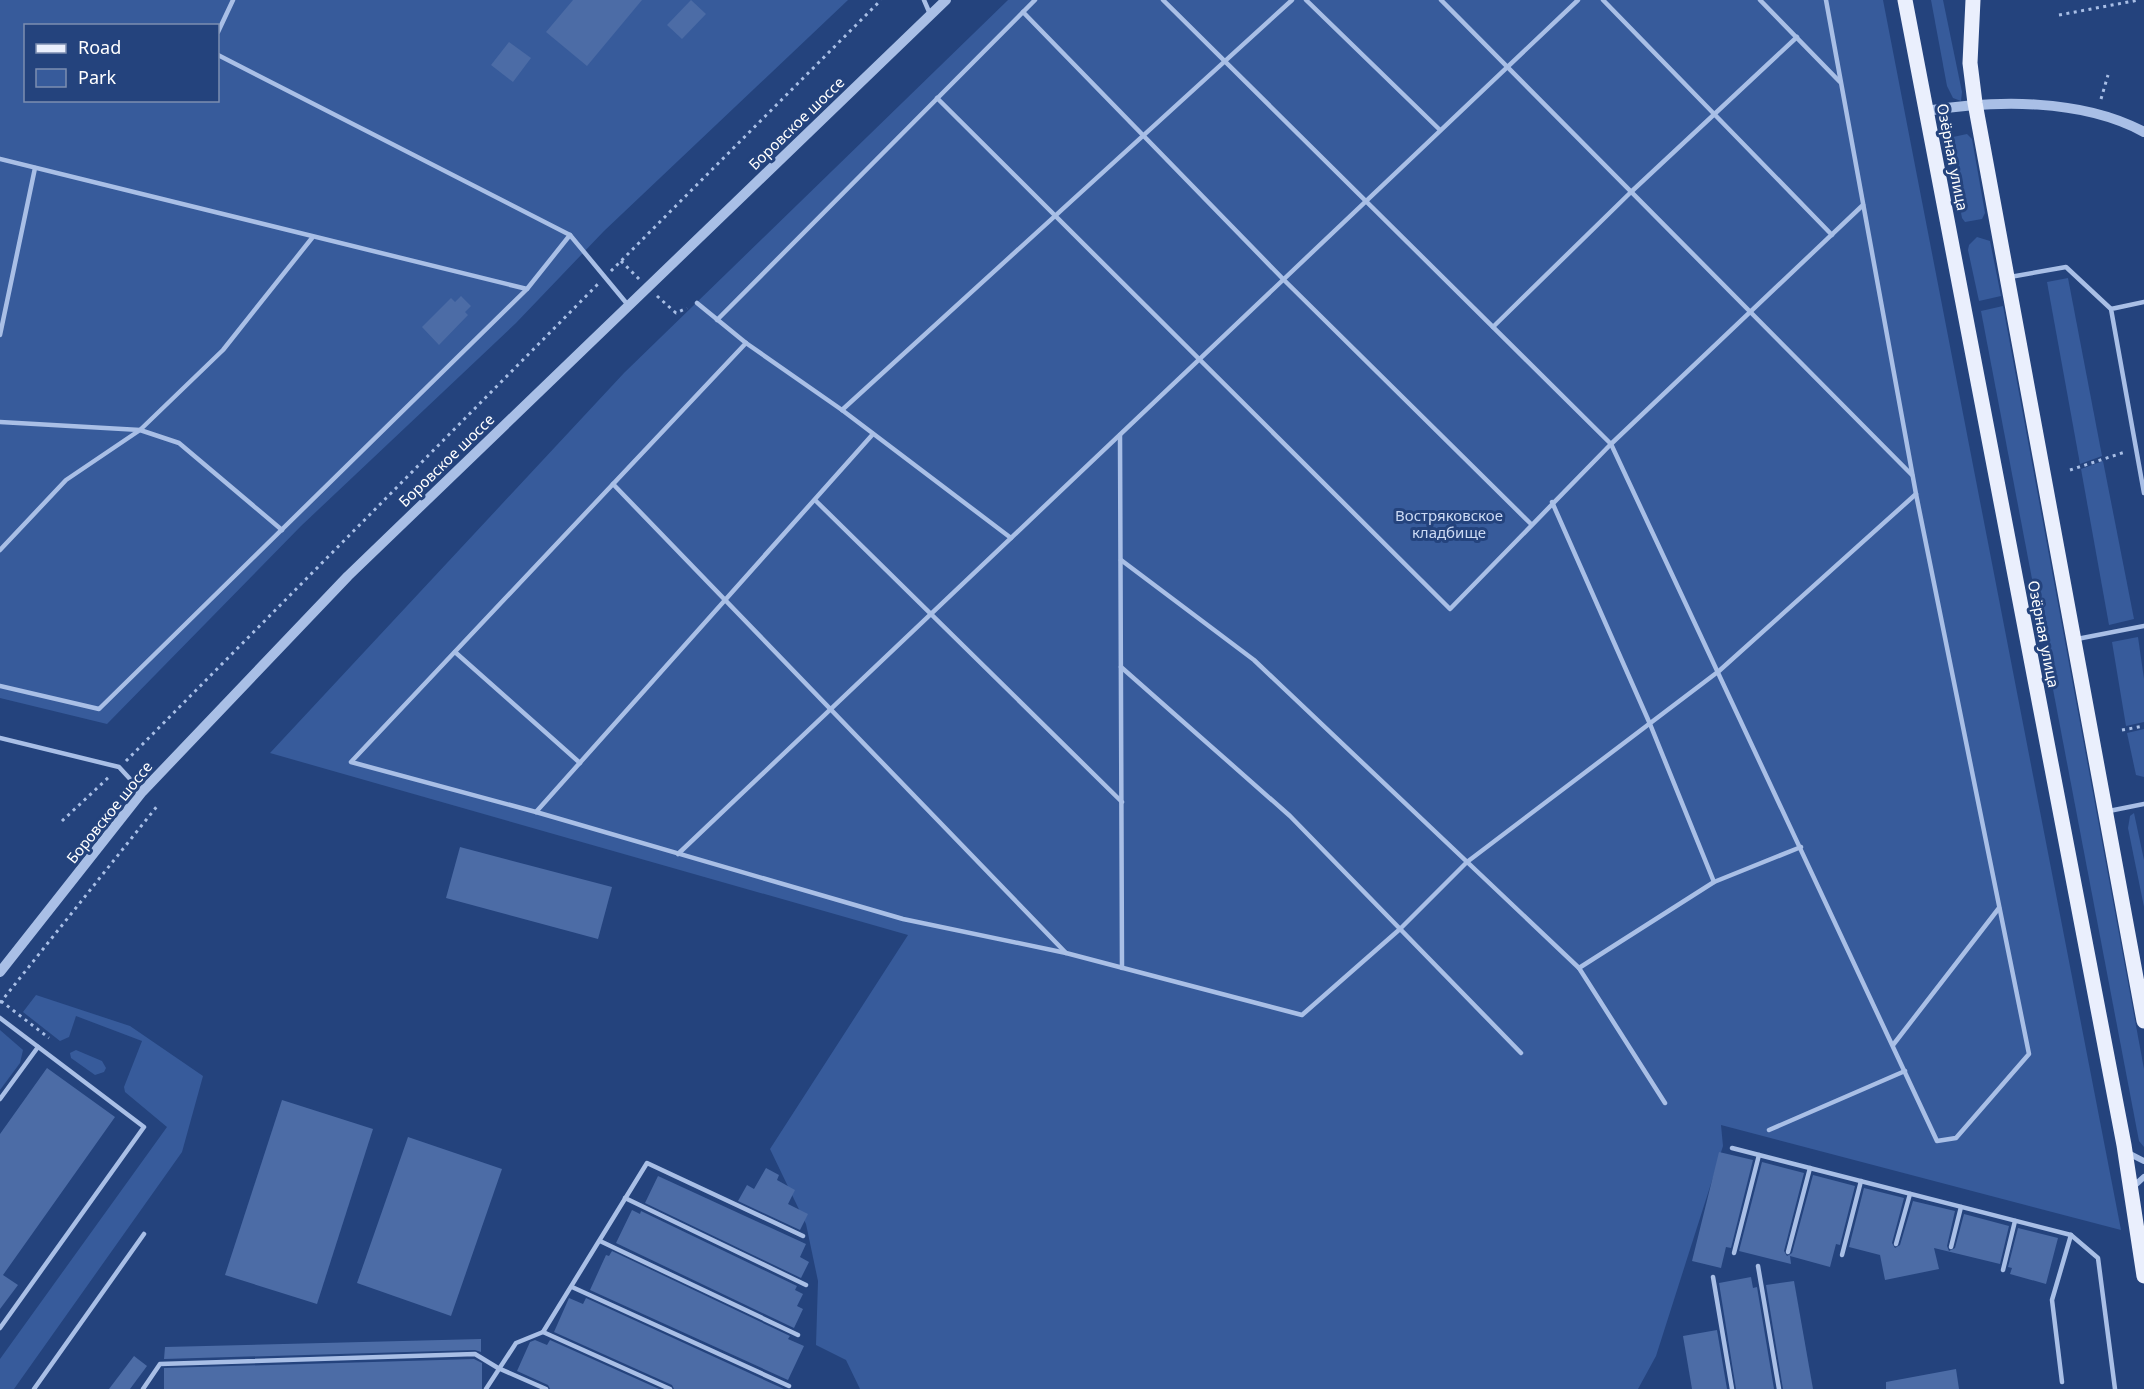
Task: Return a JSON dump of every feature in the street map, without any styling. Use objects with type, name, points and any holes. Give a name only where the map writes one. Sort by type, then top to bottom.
[{"type":"main road","name":"Озёрная улица","points":[[1905,0],[2124,1145],[2144,1276]]},
{"type":"main road","name":"Озёрная улица","points":[[1973,0],[1970,63],[1975,103],[2144,1021]]},
{"type":"street","name":"Боровское шоссе","points":[[0,972],[142,792],[348,576],[946,0]]},
{"type":"street","points":[[1926,111],[1975,103],[2075,108],[2096,113],[2144,132]]},
{"type":"street","points":[[2124,1145],[2132,1157],[2144,1161]]},
{"type":"street","points":[[2132,1197],[2135,1184],[2144,1177]]},
{"type":"lane","points":[[219,30],[233,0]]},
{"type":"lane","points":[[924,0],[930,15]]},
{"type":"lane","points":[[717,320],[1035,0]]},
{"type":"lane","points":[[1163,0],[1611,444],[1937,1141],[1956,1138],[2030,1054],[1912,475],[1826,0]]},
{"type":"lane","points":[[842,410],[1292,0]]},
{"type":"lane","points":[[1306,0],[1440,130]]},
{"type":"lane","points":[[1441,0],[1912,475]]},
{"type":"lane","points":[[678,855],[1578,0]]},
{"type":"lane","points":[[1603,0],[1832,235]]},
{"type":"lane","points":[[1760,0],[1841,83]]},
{"type":"lane","points":[[1023,12],[1284,280],[1531,524]]},
{"type":"lane","points":[[1493,327],[1631,192],[1797,37]]},
{"type":"lane","points":[[219,56],[570,236],[628,305]]},
{"type":"lane","points":[[937,98],[1450,609],[1500,561],[1531,524],[1611,444],[1863,205]]},
{"type":"lane","points":[[0,159],[312,238],[526,289]]},
{"type":"lane","points":[[0,334],[35,168]]},
{"type":"lane","points":[[0,686],[99,709],[526,289],[570,236]]},
{"type":"lane","points":[[0,550],[66,480],[140,430],[223,350],[312,238]]},
{"type":"lane","points":[[2007,277],[2066,267],[2111,309],[2144,493]]},
{"type":"lane","points":[[2111,309],[2144,302]]},
{"type":"lane","points":[[697,303],[746,343],[842,410],[1011,538]]},
{"type":"lane","points":[[746,343],[351,762],[536,812],[903,919],[1066,954],[1302,1014],[1400,928],[1467,861],[1719,671],[1916,494]]},
{"type":"lane","points":[[0,422],[140,430],[179,443],[282,530]]},
{"type":"lane","points":[[536,812],[873,434]]},
{"type":"lane","points":[[1120,435],[1122,968]]},
{"type":"lane","points":[[613,484],[1066,954]]},
{"type":"lane","points":[[815,500],[1122,802]]},
{"type":"lane","points":[[1552,502],[1650,724],[1714,882]]},
{"type":"lane","points":[[1121,560],[1254,660],[1579,968],[1665,1103]]},
{"type":"lane","points":[[2074,640],[2144,626]]},
{"type":"lane","points":[[455,652],[580,763]]},
{"type":"lane","points":[[1121,667],[1290,816],[1521,1053]]},
{"type":"lane","points":[[0,738],[119,767],[142,792]]},
{"type":"lane","points":[[2106,811],[2144,804]]},
{"type":"lane","points":[[1579,968],[1714,882],[1801,847]]},
{"type":"lane","points":[[1893,1046],[2000,907]]},
{"type":"lane","points":[[0,1018],[144,1127],[0,1328]]},
{"type":"lane","points":[[0,1099],[38,1047]]},
{"type":"lane","points":[[1769,1130],[1905,1071]]},
{"type":"lane","points":[[1732,1148],[2071,1235],[2098,1258],[2115,1389]]},
{"type":"lane","points":[[1734,1253],[1759,1155]]},
{"type":"lane","points":[[486,1389],[516,1342],[543,1332],[647,1163],[803,1236]]},
{"type":"lane","points":[[1788,1252],[1810,1168]]},
{"type":"lane","points":[[1842,1255],[1861,1181]]},
{"type":"lane","points":[[1896,1244],[1910,1194]]},
{"type":"lane","points":[[626,1198],[806,1285]]},
{"type":"lane","points":[[1951,1247],[1961,1207]]},
{"type":"lane","points":[[2003,1270],[2015,1221]]},
{"type":"lane","points":[[34,1389],[144,1234]]},
{"type":"lane","points":[[2062,1382],[2052,1300],[2071,1235]]},
{"type":"lane","points":[[600,1241],[798,1335]]},
{"type":"lane","points":[[1758,1266],[1779,1389]]},
{"type":"lane","points":[[1713,1277],[1732,1389]]},
{"type":"lane","points":[[572,1287],[789,1386]]},
{"type":"lane","points":[[543,1332],[670,1389]]},
{"type":"lane","points":[[144,1389],[160,1364],[475,1354],[498,1368],[546,1389]]},
{"type":"path","points":[[62,821],[119,767],[881,0]]},
{"type":"path","points":[[2059,15],[2139,0]]},
{"type":"path","points":[[2101,99],[2108,75]]},
{"type":"path","points":[[2070,470],[2115,454],[2136,450]]},
{"type":"path","points":[[2122,730],[2144,726]]},
{"type":"path","points":[[49,1038],[1,1002],[158,805]]},
{"type":"green space","points":[[0,0],[848,0],[604,231],[516,323],[301,526],[107,724],[0,698]]},
{"type":"green space","name":"Востряковское кладбище","points":[[1008,0],[1883,0],[2121,1230],[1721,1125],[1723,1146],[1656,1356],[1638,1389],[860,1389],[846,1360],[816,1345],[818,1281],[806,1224],[770,1149],[908,935],[270,753],[624,373]]},
{"type":"green space","points":[[1931,0],[1943,0],[1962,92],[1961,101],[1953,98],[1947,86]]},
{"type":"green space","points":[[1967,134],[1972,139],[1985,213],[1982,219],[1965,222],[1962,218],[1949,146],[1953,137]]},
{"type":"green space","points":[[1977,237],[1990,241],[2001,296],[1979,301],[1968,250],[1969,245]]},
{"type":"green space","points":[[2068,278],[2102,456],[2080,464],[2047,282]]},
{"type":"green space","points":[[2003,306],[2144,1069],[2144,1147],[2139,1141],[1981,311]]},
{"type":"green space","points":[[2103,461],[2134,619],[2109,625],[2081,469]]},
{"type":"green space","points":[[2138,637],[2144,679],[2144,722],[2126,726],[2112,642]]},
{"type":"green space","points":[[2144,729],[2144,777],[2136,775],[2127,733]]},
{"type":"green space","points":[[2134,813],[2144,860],[2144,907],[2128,828],[2130,816]]},
{"type":"green space","points":[[36,995],[130,1026],[203,1076],[182,1152],[14,1389],[0,1389],[0,1359],[167,1127],[125,1092],[124,1087],[142,1041],[76,1016],[69,1037],[60,1041],[23,1012]]},
{"type":"green space","points":[[0,1030],[23,1050],[20,1063],[0,1090]]},
{"type":"green space","points":[[76,1050],[102,1061],[106,1068],[104,1072],[95,1075],[71,1058],[70,1053]]},
{"type":"building","points":[[573,0],[642,0],[587,66],[546,32]]},
{"type":"building","points":[[691,0],[706,14],[682,39],[667,25]]},
{"type":"building","points":[[509,42],[531,58],[513,82],[491,65]]},
{"type":"building","points":[[461,296],[471,306],[465,312],[468,315],[439,345],[422,327],[451,298],[455,302]]},
{"type":"building","points":[[460,847],[612,887],[598,939],[446,898]]},
{"type":"building","points":[[47,1068],[115,1117],[3,1275],[18,1285],[0,1309],[0,1134]]},
{"type":"building","points":[[282,1100],[373,1129],[317,1304],[225,1275]]},
{"type":"building","points":[[408,1137],[502,1169],[451,1316],[357,1283]]},
{"type":"building","points":[[1719,1152],[1753,1160],[1731,1248],[1726,1247],[1721,1268],[1692,1261]]},
{"type":"building","points":[[1762,1162],[1804,1173],[1784,1251],[1787,1256],[1792,1253],[1813,1175],[1855,1186],[1840,1245],[1836,1244],[1830,1267],[1790,1256],[1791,1264],[1739,1251]]},
{"type":"building","points":[[766,1168],[779,1175],[777,1180],[795,1190],[788,1204],[808,1214],[800,1230],[738,1201],[747,1185],[754,1189]]},
{"type":"building","points":[[658,1176],[806,1244],[800,1257],[809,1262],[801,1278],[645,1203]]},
{"type":"building","points":[[1864,1188],[1904,1198],[1892,1243],[1895,1248],[1900,1245],[1913,1201],[1955,1211],[1947,1246],[1949,1251],[1955,1248],[1964,1214],[2009,1226],[2000,1264],[1934,1248],[1939,1269],[1885,1280],[1880,1255],[1849,1247]]},
{"type":"building","points":[[632,1210],[640,1214],[641,1211],[797,1286],[795,1290],[803,1294],[797,1306],[803,1309],[794,1328],[616,1243]]},
{"type":"building","points":[[2018,1228],[2058,1238],[2046,1284],[2010,1274],[2012,1268],[2008,1267]]},
{"type":"building","points":[[612,1251],[790,1336],[788,1339],[804,1346],[788,1380],[590,1290],[606,1255],[609,1256]]},
{"type":"building","points":[[1751,1277],[1753,1288],[1757,1287],[1774,1389],[1736,1389],[1719,1283]]},
{"type":"building","points":[[1794,1281],[1813,1389],[1783,1389],[1766,1285]]},
{"type":"building","points":[[569,1298],[583,1304],[586,1298],[784,1389],[674,1389],[672,1385],[554,1332]]},
{"type":"building","points":[[1717,1330],[1727,1389],[1692,1389],[1683,1336]]},
{"type":"building","points":[[481,1339],[481,1352],[475,1350],[164,1359],[165,1347]]},
{"type":"building","points":[[535,1340],[547,1345],[550,1340],[659,1389],[550,1389],[548,1385],[517,1371],[530,1342]]},
{"type":"building","points":[[134,1356],[147,1366],[130,1389],[109,1389]]},
{"type":"building","points":[[474,1359],[482,1363],[482,1389],[164,1389],[164,1368]]},
{"type":"building","points":[[1956,1369],[1959,1389],[1886,1389],[1886,1382]]}]
